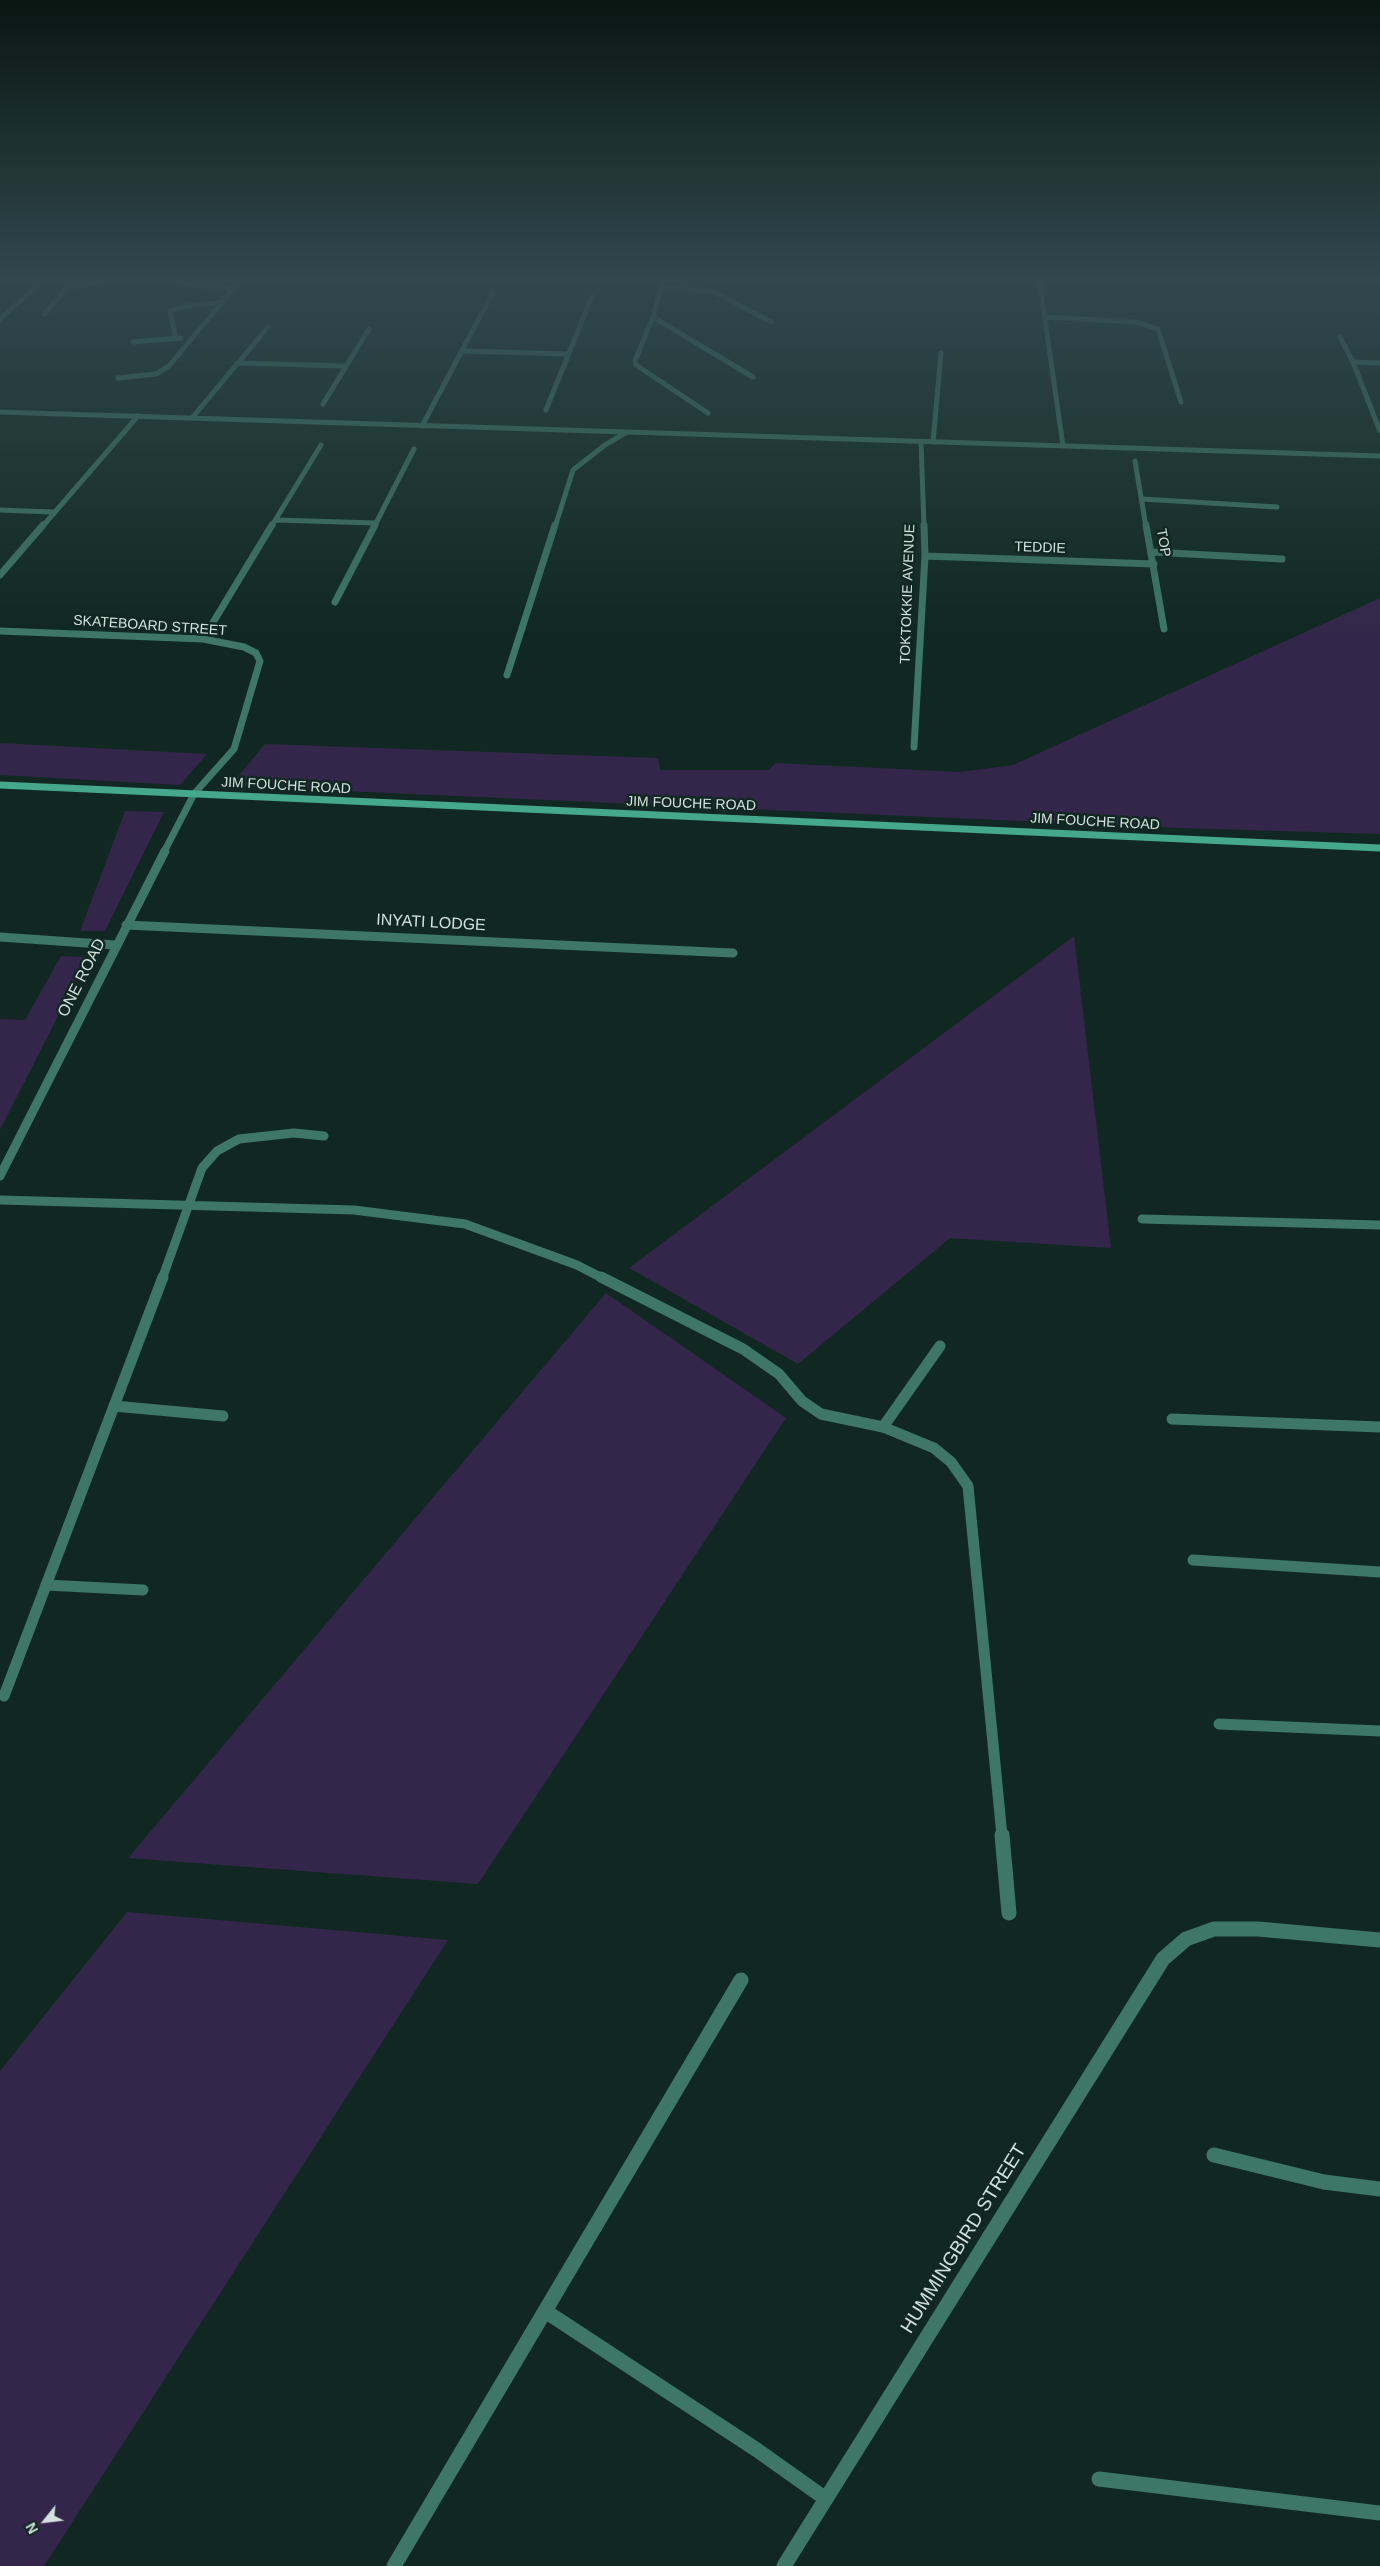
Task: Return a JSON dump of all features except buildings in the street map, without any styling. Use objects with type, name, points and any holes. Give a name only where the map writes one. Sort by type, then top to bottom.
[{"type":"street","points":[[192,418],[210,397]]},
{"type":"street","points":[[322,404],[327,397]]},
{"type":"street","points":[[422,426],[438,397]]},
{"type":"street","points":[[546,410],[551,397]]},
{"type":"street","points":[[684,397],[708,413]]},
{"type":"street","points":[[933,442],[937,397]]},
{"type":"street","points":[[1056,397],[1063,446]]},
{"type":"street","points":[[1179,397],[1181,402]]},
{"type":"street","points":[[1367,397],[1380,431]]},
{"type":"street","points":[[0,412],[1380,456]]},
{"type":"street","points":[[0,575],[138,416]]},
{"type":"street","points":[[506,675],[573,470],[605,445],[627,432]]},
{"type":"street","name":"TOKTOKKIE AVENUE","points":[[914,746],[925,556],[921,442]]},
{"type":"street","points":[[203,639],[321,445]]},
{"type":"street","points":[[335,602],[414,449]]},
{"type":"street","name":"TOP","points":[[1135,462],[1164,629]]},
{"type":"street","points":[[1142,499],[1277,507]]},
{"type":"street","points":[[0,510],[53,512]]},
{"type":"street","points":[[276,520],[376,523]]},
{"type":"street","points":[[1152,552],[1282,559]]},
{"type":"street","name":"TEDDIE","points":[[925,556],[1154,564]]},
{"type":"street","name":"SKATEBOARD STREET","points":[[0,631],[203,639],[244,647],[256,654],[260,661],[234,749],[194,794]]},
{"type":"street","name":"JIM FOUCHE ROAD","points":[[0,785],[1380,848]]},
{"type":"street","name":"ONE ROAD","points":[[0,1176],[115,945],[194,794]]},
{"type":"street","name":"INYATI LODGE","points":[[126,925],[733,953]]},
{"type":"street","points":[[0,938],[115,945]]},
{"type":"street","points":[[4,1696],[190,1205],[202,1168],[217,1151],[239,1139],[294,1134],[324,1136]]},
{"type":"street","points":[[0,1200],[354,1210],[465,1224],[577,1265],[743,1349],[779,1374],[802,1401],[821,1414],[884,1426],[934,1448],[951,1462],[968,1486],[1009,1912]]},
{"type":"street","points":[[1142,1219],[1380,1225]]},
{"type":"street","points":[[884,1426],[940,1346]]},
{"type":"street","points":[[114,1406],[223,1416]]},
{"type":"street","points":[[1172,1419],[1380,1428]]},
{"type":"street","points":[[1194,1560],[1380,1572]]},
{"type":"street","points":[[46,1585],[144,1590]]},
{"type":"street","points":[[1219,1724],[1380,1731]]},
{"type":"street","name":"HUMMINGBIRD STREET","points":[[784,2566],[1134,2003],[1163,1960],[1186,1939],[1214,1930],[1258,1929],[1380,1940]]},
{"type":"street","points":[[394,2566],[741,1980]]},
{"type":"street","points":[[1214,2155],[1324,2182],[1380,2190]]},
{"type":"street","points":[[545,2311],[757,2450],[826,2499]]},
{"type":"street","points":[[1099,2480],[1380,2514]]},
{"type":"shaded area","points":[[1380,598],[1380,834],[1179,828],[230,786],[265,744],[658,758],[660,770],[769,770],[775,763],[960,772],[1013,765]]},
{"type":"shaded area","points":[[0,743],[207,754],[180,785],[0,775]]},
{"type":"shaded area","points":[[125,811],[164,812],[105,931],[80,931]]},
{"type":"shaded area","points":[[1074,936],[1111,1248],[950,1238],[798,1364],[629,1268]]},
{"type":"shaded area","points":[[61,956],[88,957],[0,1130],[0,1019],[25,1020]]},
{"type":"shaded area","points":[[606,1293],[786,1418],[478,1884],[128,1858]]},
{"type":"shaded area","points":[[127,1912],[448,1940],[44,2566],[0,2566],[0,2071]]}]
